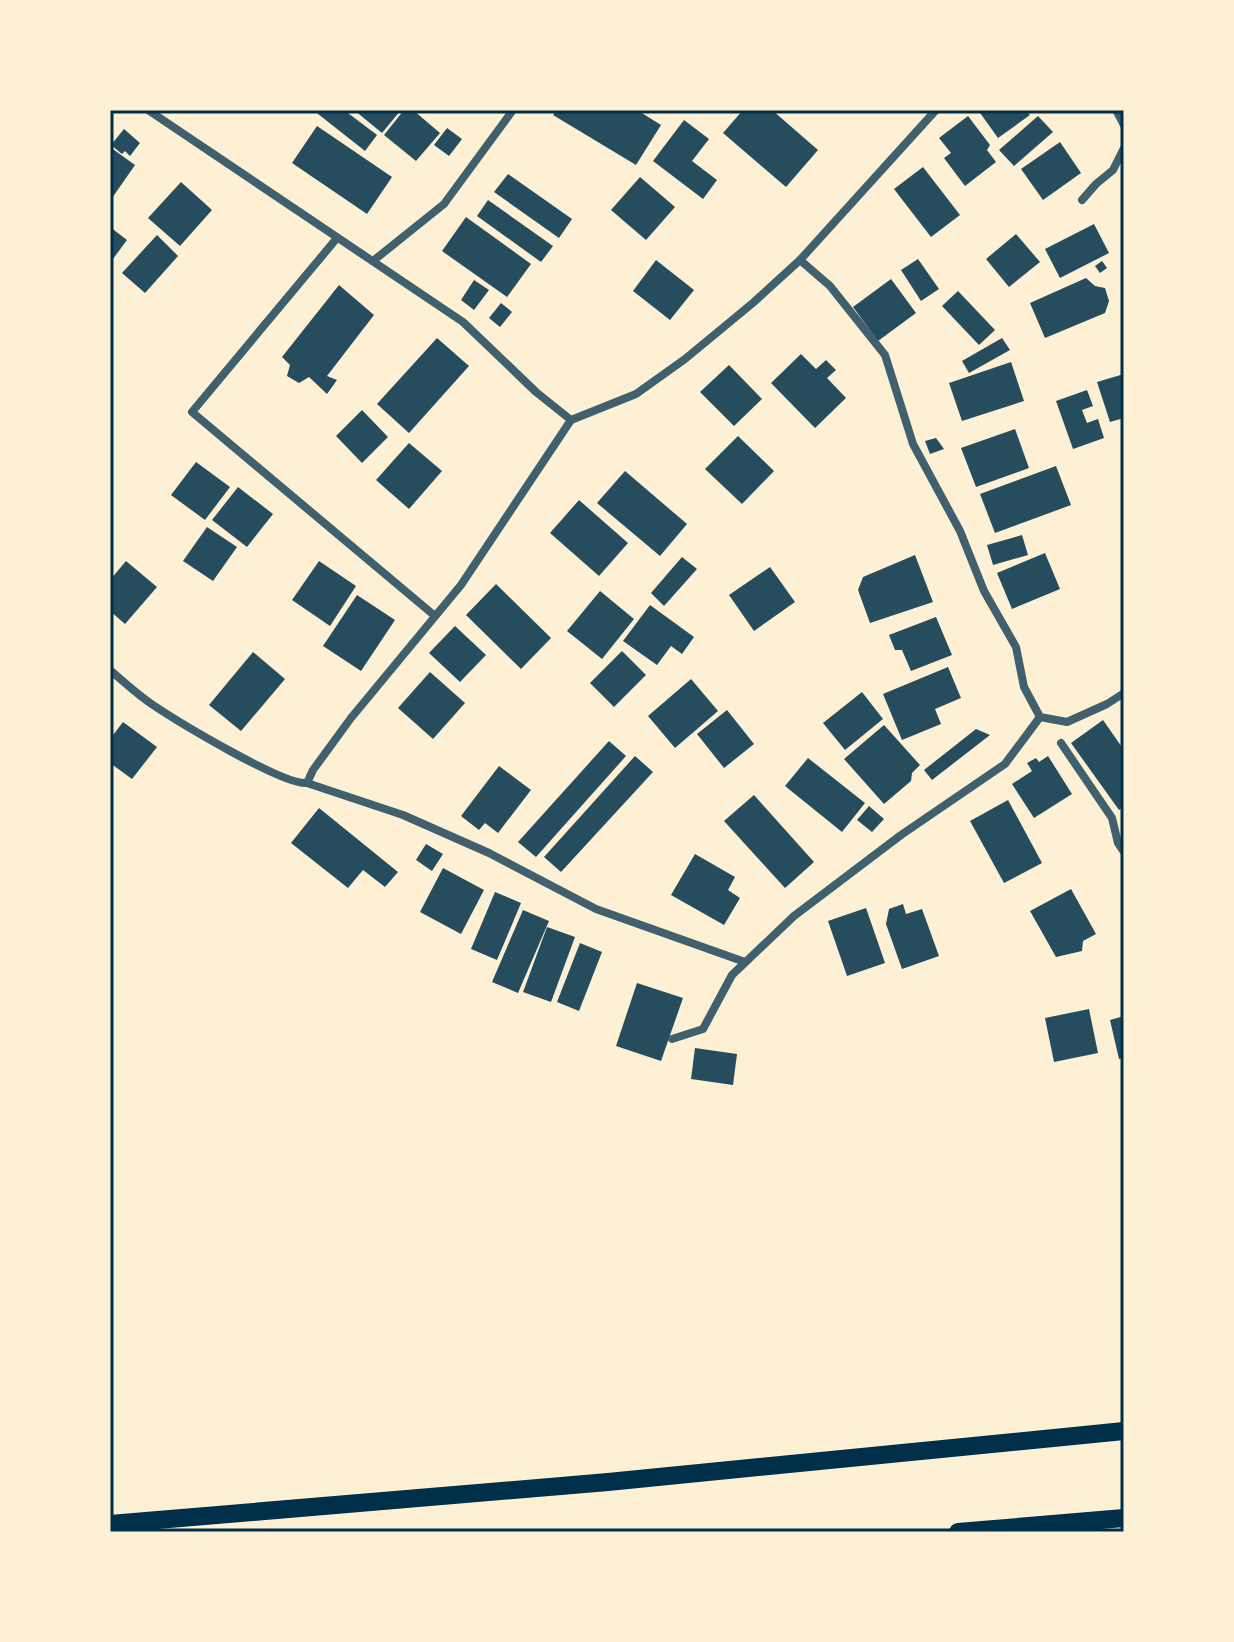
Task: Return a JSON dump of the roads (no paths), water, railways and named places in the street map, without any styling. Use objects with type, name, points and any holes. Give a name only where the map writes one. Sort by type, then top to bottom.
[{"type":"highway","points":[[110,1524],[608,1482],[1124,1431]]},
{"type":"highway","points":[[958,1532],[1124,1518]]},
{"type":"street","points":[[148,110],[463,322],[536,392],[571,420]]},
{"type":"street","points":[[373,261],[444,204],[513,110]]},
{"type":"street","points":[[307,783],[351,718],[461,585],[571,420],[636,394],[685,359],[800,260],[936,110]]},
{"type":"street","points":[[1116,110],[1124,125]]},
{"type":"street","points":[[1082,200],[1113,170],[1124,148]]},
{"type":"street","points":[[337,238],[192,412],[435,616]]},
{"type":"street","points":[[800,260],[830,286],[885,355],[913,444],[960,531],[984,591],[1016,647],[1024,687],[1040,717]]},
{"type":"street","points":[[110,670],[154,705],[283,778],[403,815],[475,846],[596,909],[745,962]]},
{"type":"street","points":[[1040,717],[1067,722],[1124,693]]},
{"type":"street","points":[[672,1039],[703,1029],[732,975],[794,916],[901,835],[1005,764],[1040,717]]},
{"type":"street","points":[[1061,743],[1112,818],[1118,843],[1124,852]]}]
